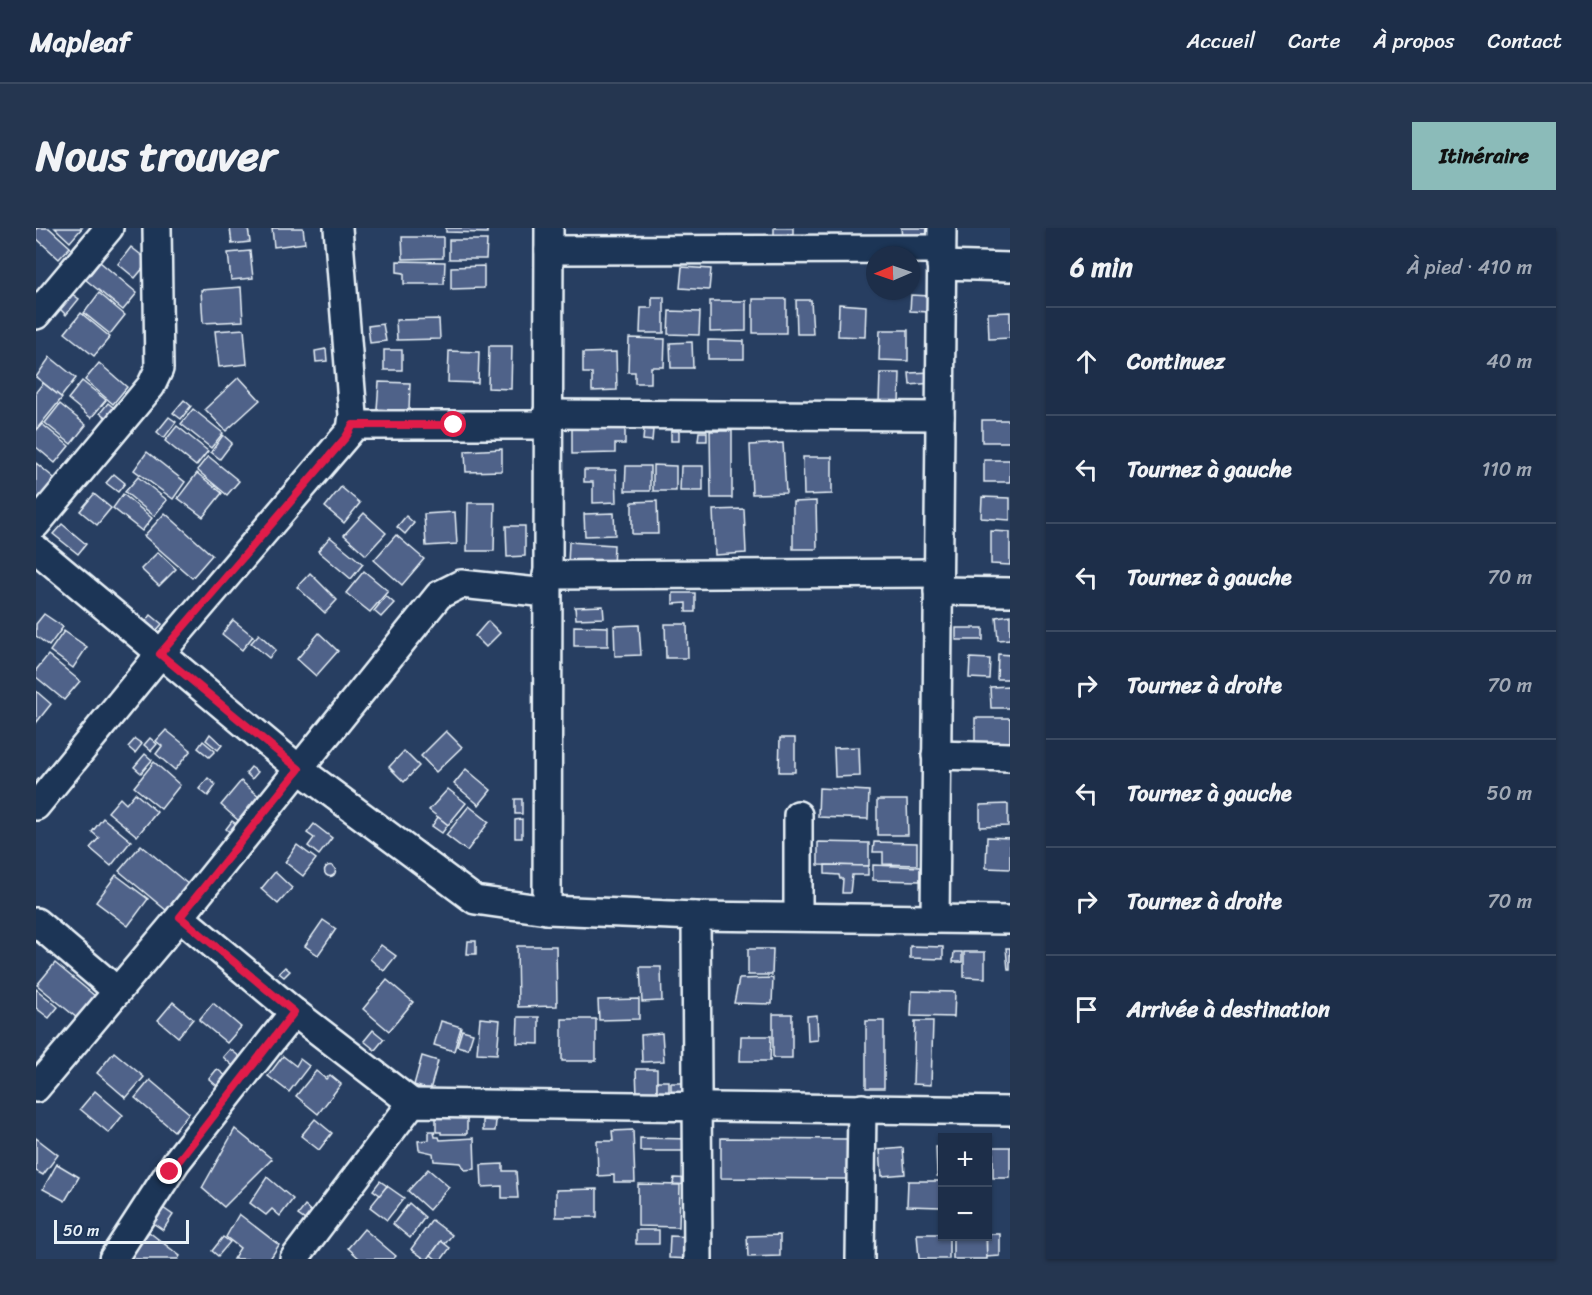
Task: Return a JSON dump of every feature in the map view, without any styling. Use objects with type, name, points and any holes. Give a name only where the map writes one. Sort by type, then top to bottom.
[{"type":"street","points":[[36,315],[109,228]]},
{"type":"street","points":[[36,524],[156,377],[161,355],[158,228]]},
{"type":"street","points":[[36,806],[160,654],[338,446],[353,425],[338,228]]},
{"type":"street","points":[[547,910],[549,239],[941,247],[1010,267]]},
{"type":"street","points":[[935,919],[941,247]]},
{"type":"street","points":[[353,425],[547,419],[940,416]]},
{"type":"street","points":[[36,549],[299,769],[472,898],[547,910],[696,916],[1010,920]]},
{"type":"street","points":[[36,1088],[116,990],[180,917],[427,610],[449,588],[461,584],[938,582],[1010,592]]},
{"type":"street","points":[[936,755],[1010,757]]},
{"type":"street","points":[[798,815],[798,916]]},
{"type":"street","points":[[696,916],[699,1105],[698,1259]]},
{"type":"street","points":[[180,917],[294,1012],[412,1103],[699,1105],[1010,1111]]},
{"type":"street","points":[[36,922],[116,990]]},
{"type":"street","points":[[113,1259],[176,1162],[294,1012]]},
{"type":"street","points":[[294,1259],[412,1103]]},
{"type":"street","points":[[861,1259],[862,1108]]},
{"type":"building","points":[[36,228],[49,228],[70,247],[59,259],[36,238]]},
{"type":"building","points":[[55,228],[82,228],[70,242]]},
{"type":"building","points":[[230,228],[248,228],[250,242],[232,244]]},
{"type":"building","points":[[272,228],[303,228],[305,243],[274,247]]},
{"type":"building","points":[[446,228],[487,228],[487,233],[446,232]]},
{"type":"building","points":[[774,228],[793,228],[793,240],[774,241]]},
{"type":"building","points":[[901,228],[929,228],[930,237],[902,238]]},
{"type":"building","points":[[402,237],[443,237],[443,258],[403,259]]},
{"type":"building","points":[[449,240],[487,240],[486,259],[449,259]]},
{"type":"building","points":[[131,247],[149,261],[135,278],[118,264]]},
{"type":"building","points":[[250,251],[253,278],[231,280],[228,253]]},
{"type":"building","points":[[397,261],[445,262],[444,284],[404,284],[404,273],[397,272]]},
{"type":"building","points":[[100,262],[137,293],[123,310],[86,280]]},
{"type":"building","points":[[484,266],[484,288],[451,289],[451,267]]},
{"type":"building","points":[[682,267],[711,269],[709,290],[680,288]]},
{"type":"building","points":[[241,287],[243,321],[203,323],[201,290]]},
{"type":"building","points":[[99,293],[125,315],[110,334],[84,313]]},
{"type":"building","points":[[72,294],[79,299],[66,315],[60,309]]},
{"type":"building","points":[[920,295],[930,296],[929,312],[910,311],[911,300],[920,300]]},
{"type":"building","points":[[652,297],[664,297],[664,333],[640,333],[641,308],[652,308]]},
{"type":"building","points":[[753,299],[786,299],[786,333],[753,333]]},
{"type":"building","points":[[796,300],[811,300],[813,334],[797,334]]},
{"type":"building","points":[[710,301],[746,301],[746,331],[710,332]]},
{"type":"building","points":[[839,304],[866,306],[865,337],[838,336]]},
{"type":"building","points":[[669,311],[700,312],[699,335],[668,334]]},
{"type":"building","points":[[1010,312],[1010,338],[989,339],[988,313]]},
{"type":"building","points":[[81,313],[110,337],[94,356],[65,333]]},
{"type":"building","points":[[439,319],[440,339],[397,340],[396,320]]},
{"type":"building","points":[[383,324],[386,341],[370,343],[368,326]]},
{"type":"building","points":[[244,329],[247,364],[219,367],[215,331]]},
{"type":"building","points":[[880,330],[908,330],[908,361],[879,360]]},
{"type":"building","points":[[629,338],[665,339],[664,367],[651,367],[651,383],[635,383],[635,372],[628,372]]},
{"type":"building","points":[[708,340],[744,341],[744,359],[708,359]]},
{"type":"building","points":[[692,342],[693,368],[671,368],[670,343]]},
{"type":"building","points":[[489,346],[512,346],[511,389],[488,388]]},
{"type":"building","points":[[326,349],[327,361],[316,362],[315,351]]},
{"type":"building","points":[[384,350],[402,350],[402,370],[384,370]]},
{"type":"building","points":[[449,351],[479,352],[478,383],[448,382]]},
{"type":"building","points":[[616,352],[617,390],[592,391],[592,373],[583,373],[583,353]]},
{"type":"building","points":[[50,357],[76,378],[61,397],[36,377]]},
{"type":"building","points":[[99,363],[127,387],[113,404],[85,380]]},
{"type":"building","points":[[932,372],[932,383],[910,385],[909,373]]},
{"type":"building","points":[[880,373],[900,373],[899,403],[879,403]]},
{"type":"building","points":[[239,377],[260,400],[226,431],[205,409]]},
{"type":"building","points":[[82,381],[106,400],[91,418],[68,399]]},
{"type":"building","points":[[379,382],[410,383],[409,411],[377,409]]},
{"type":"building","points":[[43,383],[62,398],[36,430],[36,392]]},
{"type":"building","points":[[184,400],[191,406],[181,419],[173,413]]},
{"type":"building","points":[[108,403],[114,408],[107,418],[100,413]]},
{"type":"building","points":[[60,404],[86,425],[71,444],[45,423]]},
{"type":"building","points":[[193,409],[223,433],[211,448],[181,424]]},
{"type":"building","points":[[169,417],[176,422],[164,438],[157,432]]},
{"type":"building","points":[[982,420],[1010,420],[1010,442],[982,442]]},
{"type":"building","points":[[42,424],[69,446],[55,463],[36,447],[36,431]]},
{"type":"building","points":[[177,426],[208,451],[196,466],[165,441]]},
{"type":"building","points":[[572,429],[625,429],[625,444],[615,444],[615,453],[572,454]]},
{"type":"building","points":[[644,429],[653,430],[652,441],[643,440]]},
{"type":"building","points":[[671,431],[679,431],[679,441],[671,441]]},
{"type":"building","points":[[710,431],[732,431],[732,498],[711,498]]},
{"type":"building","points":[[699,432],[707,432],[707,441],[698,441]]},
{"type":"building","points":[[223,435],[232,443],[220,459],[211,452]]},
{"type":"building","points":[[783,443],[786,493],[752,494],[750,445]]},
{"type":"building","points":[[502,449],[502,471],[466,472],[465,451]]},
{"type":"building","points":[[147,452],[185,482],[173,499],[134,470]]},
{"type":"building","points":[[208,456],[239,481],[227,495],[197,470]]},
{"type":"building","points":[[803,457],[832,457],[832,494],[804,495]]},
{"type":"building","points":[[984,460],[1010,460],[1010,482],[984,482]]},
{"type":"building","points":[[36,463],[59,482],[43,502],[36,497]]},
{"type":"building","points":[[653,465],[676,466],[676,491],[653,491]]},
{"type":"building","points":[[626,466],[650,466],[650,491],[625,491]]},
{"type":"building","points":[[681,466],[703,466],[703,491],[680,491]]},
{"type":"building","points":[[584,470],[616,470],[617,502],[593,503],[593,482],[584,482]]},
{"type":"building","points":[[197,473],[222,493],[203,517],[178,498]]},
{"type":"building","points":[[114,474],[125,483],[118,492],[106,483]]},
{"type":"building","points":[[138,477],[167,500],[154,516],[125,492]]},
{"type":"building","points":[[341,487],[360,503],[344,523],[325,507]]},
{"type":"building","points":[[94,494],[111,508],[97,525],[80,511]]},
{"type":"building","points":[[123,494],[152,518],[142,531],[113,508]]},
{"type":"building","points":[[982,497],[1010,498],[1010,520],[981,518]]},
{"type":"building","points":[[657,501],[658,534],[632,534],[632,502]]},
{"type":"building","points":[[816,501],[817,549],[793,549],[793,502]]},
{"type":"building","points":[[468,503],[495,503],[494,551],[467,551]]},
{"type":"building","points":[[744,509],[746,553],[715,555],[713,510]]},
{"type":"building","points":[[455,512],[457,544],[426,546],[424,514]]},
{"type":"building","points":[[165,513],[212,555],[192,578],[144,536]]},
{"type":"building","points":[[364,513],[386,533],[366,555],[344,535]]},
{"type":"building","points":[[614,513],[615,535],[585,536],[584,514]]},
{"type":"building","points":[[406,516],[414,523],[405,534],[397,527]]},
{"type":"building","points":[[62,524],[86,544],[78,554],[53,534]]},
{"type":"building","points":[[506,526],[525,526],[525,556],[507,557]]},
{"type":"building","points":[[991,531],[1010,532],[1010,565],[991,564]]},
{"type":"building","points":[[396,535],[424,559],[402,585],[374,560]]},
{"type":"building","points":[[330,537],[363,564],[351,579],[318,551]]},
{"type":"building","points":[[569,542],[614,545],[613,568],[568,565]]},
{"type":"building","points":[[158,552],[176,569],[159,586],[141,569]]},
{"type":"building","points":[[364,571],[388,591],[370,612],[346,593]]},
{"type":"building","points":[[310,573],[337,600],[325,613],[297,587]]},
{"type":"building","points":[[673,593],[695,593],[695,612],[686,612],[686,603],[673,604]]},
{"type":"building","points":[[386,596],[394,603],[381,617],[374,611]]},
{"type":"building","points":[[603,606],[604,618],[576,619],[575,607]]},
{"type":"building","points":[[44,614],[63,627],[49,646],[36,636],[36,624]]},
{"type":"building","points":[[151,615],[162,624],[156,631],[145,622]]},
{"type":"building","points":[[1010,615],[1010,639],[998,640],[996,617]]},
{"type":"building","points":[[233,620],[253,636],[242,650],[222,634]]},
{"type":"building","points":[[488,621],[500,633],[486,647],[475,636]]},
{"type":"building","points":[[665,624],[687,624],[688,658],[666,658]]},
{"type":"building","points":[[639,625],[641,655],[615,656],[614,626]]},
{"type":"building","points":[[574,626],[608,627],[608,646],[574,646]]},
{"type":"building","points":[[956,628],[983,628],[983,640],[956,640]]},
{"type":"building","points":[[64,631],[87,647],[73,668],[50,651]]},
{"type":"building","points":[[319,633],[338,651],[316,676],[297,659]]},
{"type":"building","points":[[259,634],[276,650],[269,658],[251,643]]},
{"type":"building","points":[[998,654],[1010,655],[1010,679],[997,679]]},
{"type":"building","points":[[48,655],[80,681],[64,700],[36,677],[36,670]]},
{"type":"building","points":[[970,658],[990,659],[989,679],[969,678]]},
{"type":"building","points":[[1010,686],[1010,708],[991,708],[990,687]]},
{"type":"building","points":[[36,691],[51,704],[36,723]]},
{"type":"building","points":[[975,718],[1010,718],[1010,746],[975,746]]},
{"type":"building","points":[[166,730],[191,750],[175,770],[156,754],[162,746],[156,741]]},
{"type":"building","points":[[446,731],[462,747],[436,772],[421,756]]},
{"type":"building","points":[[210,734],[222,745],[218,750],[206,740]]},
{"type":"building","points":[[150,738],[157,744],[151,751],[144,745]]},
{"type":"building","points":[[780,738],[795,738],[795,772],[779,772]]},
{"type":"building","points":[[135,739],[142,744],[135,753],[128,747]]},
{"type":"building","points":[[203,741],[215,751],[209,757],[198,748]]},
{"type":"building","points":[[859,747],[860,776],[835,777],[834,748]]},
{"type":"building","points":[[404,751],[419,766],[404,782],[389,767]]},
{"type":"building","points":[[145,754],[152,760],[141,773],[134,767]]},
{"type":"building","points":[[154,762],[180,785],[161,809],[134,787]]},
{"type":"building","points":[[251,767],[258,772],[252,779],[246,773]]},
{"type":"building","points":[[466,769],[491,790],[479,805],[454,784]]},
{"type":"building","points":[[208,778],[216,785],[208,796],[199,789]]},
{"type":"building","points":[[241,781],[260,797],[240,822],[221,805]]},
{"type":"building","points":[[819,788],[869,791],[868,819],[818,817]]},
{"type":"building","points":[[448,789],[466,803],[448,825],[429,810]]},
{"type":"building","points":[[135,793],[157,812],[137,836],[108,812],[120,798],[126,804]]},
{"type":"building","points":[[515,799],[522,799],[522,814],[515,814]]},
{"type":"building","points":[[877,800],[907,800],[908,835],[877,835]]},
{"type":"building","points":[[1008,804],[1008,826],[980,827],[980,805]]},
{"type":"building","points":[[469,806],[489,822],[467,851],[446,835]]},
{"type":"building","points":[[438,817],[448,825],[442,833],[432,826]]},
{"type":"building","points":[[103,818],[131,841],[111,866],[90,848],[99,838],[92,832]]},
{"type":"building","points":[[522,819],[522,838],[515,838],[515,820]]},
{"type":"building","points":[[232,821],[239,826],[232,834],[226,829]]},
{"type":"building","points":[[314,824],[332,838],[319,855],[308,846],[314,838],[307,833]]},
{"type":"building","points":[[987,837],[1010,838],[1010,869],[986,868]]},
{"type":"building","points":[[818,842],[869,843],[869,866],[818,865]]},
{"type":"building","points":[[874,842],[917,843],[917,865],[883,864],[883,852],[873,852]]},
{"type":"building","points":[[141,845],[195,890],[173,916],[119,871]]},
{"type":"building","points":[[297,845],[316,859],[303,876],[285,862]]},
{"type":"building","points":[[330,865],[336,871],[330,877],[324,871]]},
{"type":"building","points":[[825,865],[868,866],[868,875],[852,875],[850,893],[842,893],[843,879],[840,879],[839,875],[825,874]]},
{"type":"building","points":[[873,865],[920,867],[920,881],[873,880]]},
{"type":"building","points":[[275,872],[292,888],[278,904],[261,889]]},
{"type":"building","points":[[116,875],[148,899],[128,926],[96,902]]},
{"type":"building","points":[[323,920],[336,929],[318,955],[305,946]]},
{"type":"building","points":[[468,941],[476,941],[476,954],[467,954]]},
{"type":"building","points":[[381,945],[396,956],[384,971],[370,959]]},
{"type":"building","points":[[517,946],[556,946],[557,1006],[518,1007]]},
{"type":"building","points":[[910,946],[943,947],[943,959],[910,958]]},
{"type":"building","points":[[1006,948],[1010,948],[1010,970],[1008,970]]},
{"type":"building","points":[[748,949],[773,949],[772,975],[748,975]]},
{"type":"building","points":[[954,952],[962,952],[962,962],[953,962]]},
{"type":"building","points":[[964,952],[985,952],[985,978],[964,977]]},
{"type":"building","points":[[55,963],[95,996],[77,1018],[37,985]]},
{"type":"building","points":[[285,967],[290,971],[284,977],[279,973]]},
{"type":"building","points":[[640,967],[661,967],[662,1001],[642,1002]]},
{"type":"building","points":[[773,978],[772,1004],[734,1003],[739,979]]},
{"type":"building","points":[[387,980],[413,1002],[389,1031],[363,1009]]},
{"type":"building","points":[[36,989],[58,1007],[49,1018],[36,1008]]},
{"type":"building","points":[[912,991],[955,992],[954,1017],[911,1016]]},
{"type":"building","points":[[639,999],[639,1019],[599,1020],[598,1000]]},
{"type":"building","points":[[173,1002],[193,1019],[178,1037],[158,1020]]},
{"type":"building","points":[[213,1003],[241,1027],[227,1043],[199,1020]]},
{"type":"building","points":[[773,1014],[792,1014],[792,1058],[773,1058]]},
{"type":"building","points":[[817,1015],[818,1040],[808,1041],[807,1016]]},
{"type":"building","points":[[518,1017],[539,1017],[539,1044],[517,1043]]},
{"type":"building","points":[[480,1018],[500,1020],[497,1054],[477,1053]]},
{"type":"building","points":[[562,1019],[596,1019],[596,1061],[562,1061]]},
{"type":"building","points":[[441,1021],[461,1027],[454,1051],[434,1045]]},
{"type":"building","points":[[866,1021],[884,1021],[884,1088],[866,1088]]},
{"type":"building","points":[[915,1021],[933,1021],[931,1085],[913,1084]]},
{"type":"building","points":[[373,1030],[384,1039],[375,1050],[364,1041]]},
{"type":"building","points":[[462,1030],[473,1033],[468,1049],[457,1046]]},
{"type":"building","points":[[662,1033],[664,1061],[642,1062],[641,1035]]},
{"type":"building","points":[[741,1036],[771,1036],[770,1061],[740,1061]]},
{"type":"building","points":[[230,1049],[240,1057],[233,1066],[223,1057]]},
{"type":"building","points":[[114,1052],[144,1077],[126,1098],[97,1073]]},
{"type":"building","points":[[283,1056],[296,1066],[300,1059],[309,1066],[289,1092],[268,1076]]},
{"type":"building","points":[[422,1056],[438,1061],[430,1090],[414,1085]]},
{"type":"building","points":[[217,1069],[226,1076],[217,1086],[209,1079]]},
{"type":"building","points":[[636,1069],[657,1069],[657,1095],[637,1095]]},
{"type":"building","points":[[316,1071],[326,1079],[330,1075],[341,1084],[318,1114],[296,1096]]},
{"type":"building","points":[[150,1080],[189,1113],[174,1131],[135,1098]]},
{"type":"building","points":[[657,1081],[669,1081],[669,1095],[657,1095]]},
{"type":"building","points":[[671,1083],[691,1083],[690,1095],[671,1095]]},
{"type":"building","points":[[95,1091],[123,1115],[109,1133],[80,1109]]},
{"type":"building","points":[[467,1117],[467,1134],[436,1132],[436,1118]]},
{"type":"building","points":[[315,1119],[332,1133],[319,1150],[301,1136]]},
{"type":"building","points":[[483,1120],[496,1121],[495,1131],[483,1131]]},
{"type":"building","points":[[235,1129],[272,1159],[224,1207],[202,1188]]},
{"type":"building","points":[[633,1130],[635,1182],[614,1182],[614,1175],[598,1176],[597,1141],[613,1141],[612,1131]]},
{"type":"building","points":[[429,1131],[434,1131],[435,1137],[439,1137],[440,1140],[474,1138],[475,1169],[465,1170],[461,1163],[434,1161],[433,1153],[419,1150],[418,1141],[429,1140]]},
{"type":"building","points":[[36,1138],[58,1155],[43,1175],[36,1171]]},
{"type":"building","points":[[640,1138],[692,1139],[692,1151],[640,1151]]},
{"type":"building","points":[[721,1138],[848,1139],[847,1179],[721,1178]]},
{"type":"building","points":[[936,1147],[938,1147],[938,1176]]},
{"type":"building","points":[[993,1147],[1010,1147],[1010,1178],[993,1178]]},
{"type":"building","points":[[903,1148],[905,1174],[882,1176],[880,1150]]},
{"type":"building","points":[[57,1164],[79,1177],[65,1201],[43,1189]]},
{"type":"building","points":[[503,1164],[503,1171],[516,1171],[518,1198],[502,1198],[502,1186],[482,1187],[481,1165]]},
{"type":"building","points":[[428,1169],[449,1187],[429,1210],[408,1191]]},
{"type":"building","points":[[267,1177],[293,1199],[280,1216],[272,1209],[266,1215],[250,1203]]},
{"type":"building","points":[[674,1178],[694,1179],[694,1185],[673,1184]]},
{"type":"building","points":[[380,1181],[387,1186],[380,1195],[373,1190]]},
{"type":"building","points":[[908,1181],[938,1181],[938,1207],[907,1206]]},
{"type":"building","points":[[638,1184],[680,1185],[679,1227],[638,1226]]},
{"type":"building","points":[[387,1186],[404,1198],[387,1220],[370,1207]]},
{"type":"building","points":[[597,1189],[597,1217],[556,1217],[556,1190]]},
{"type":"building","points":[[409,1203],[425,1217],[410,1238],[393,1224]]},
{"type":"building","points":[[305,1206],[314,1214],[308,1222],[298,1215]]},
{"type":"building","points":[[163,1208],[173,1215],[163,1230],[153,1223]]},
{"type":"building","points":[[239,1214],[279,1245],[270,1259],[233,1259],[240,1248],[226,1237]]},
{"type":"building","points":[[432,1220],[452,1235],[445,1244],[441,1241],[428,1259],[425,1259],[411,1249]]},
{"type":"building","points":[[364,1229],[396,1256],[393,1259],[360,1259],[348,1248]]},
{"type":"building","points":[[636,1230],[659,1230],[659,1244],[636,1244]]},
{"type":"building","points":[[149,1232],[180,1256],[178,1259],[129,1259]]},
{"type":"building","points":[[917,1234],[938,1234],[938,1241],[949,1241],[949,1259],[919,1259]]},
{"type":"building","points":[[992,1234],[1000,1234],[1000,1256],[986,1257],[987,1241],[992,1241]]},
{"type":"building","points":[[780,1235],[780,1256],[748,1257],[747,1236]]},
{"type":"building","points":[[670,1236],[694,1237],[693,1259],[669,1258]]},
{"type":"building","points":[[223,1237],[230,1242],[218,1256],[212,1251]]},
{"type":"building","points":[[441,1241],[450,1248],[442,1259],[436,1259],[431,1255]]},
{"type":"building","points":[[953,1241],[986,1241],[987,1259],[953,1259]]},
{"type":"route","points":[[170,1172],[294,1012],[180,917],[299,769],[160,654],[346,437],[353,425],[454,425]]}]
